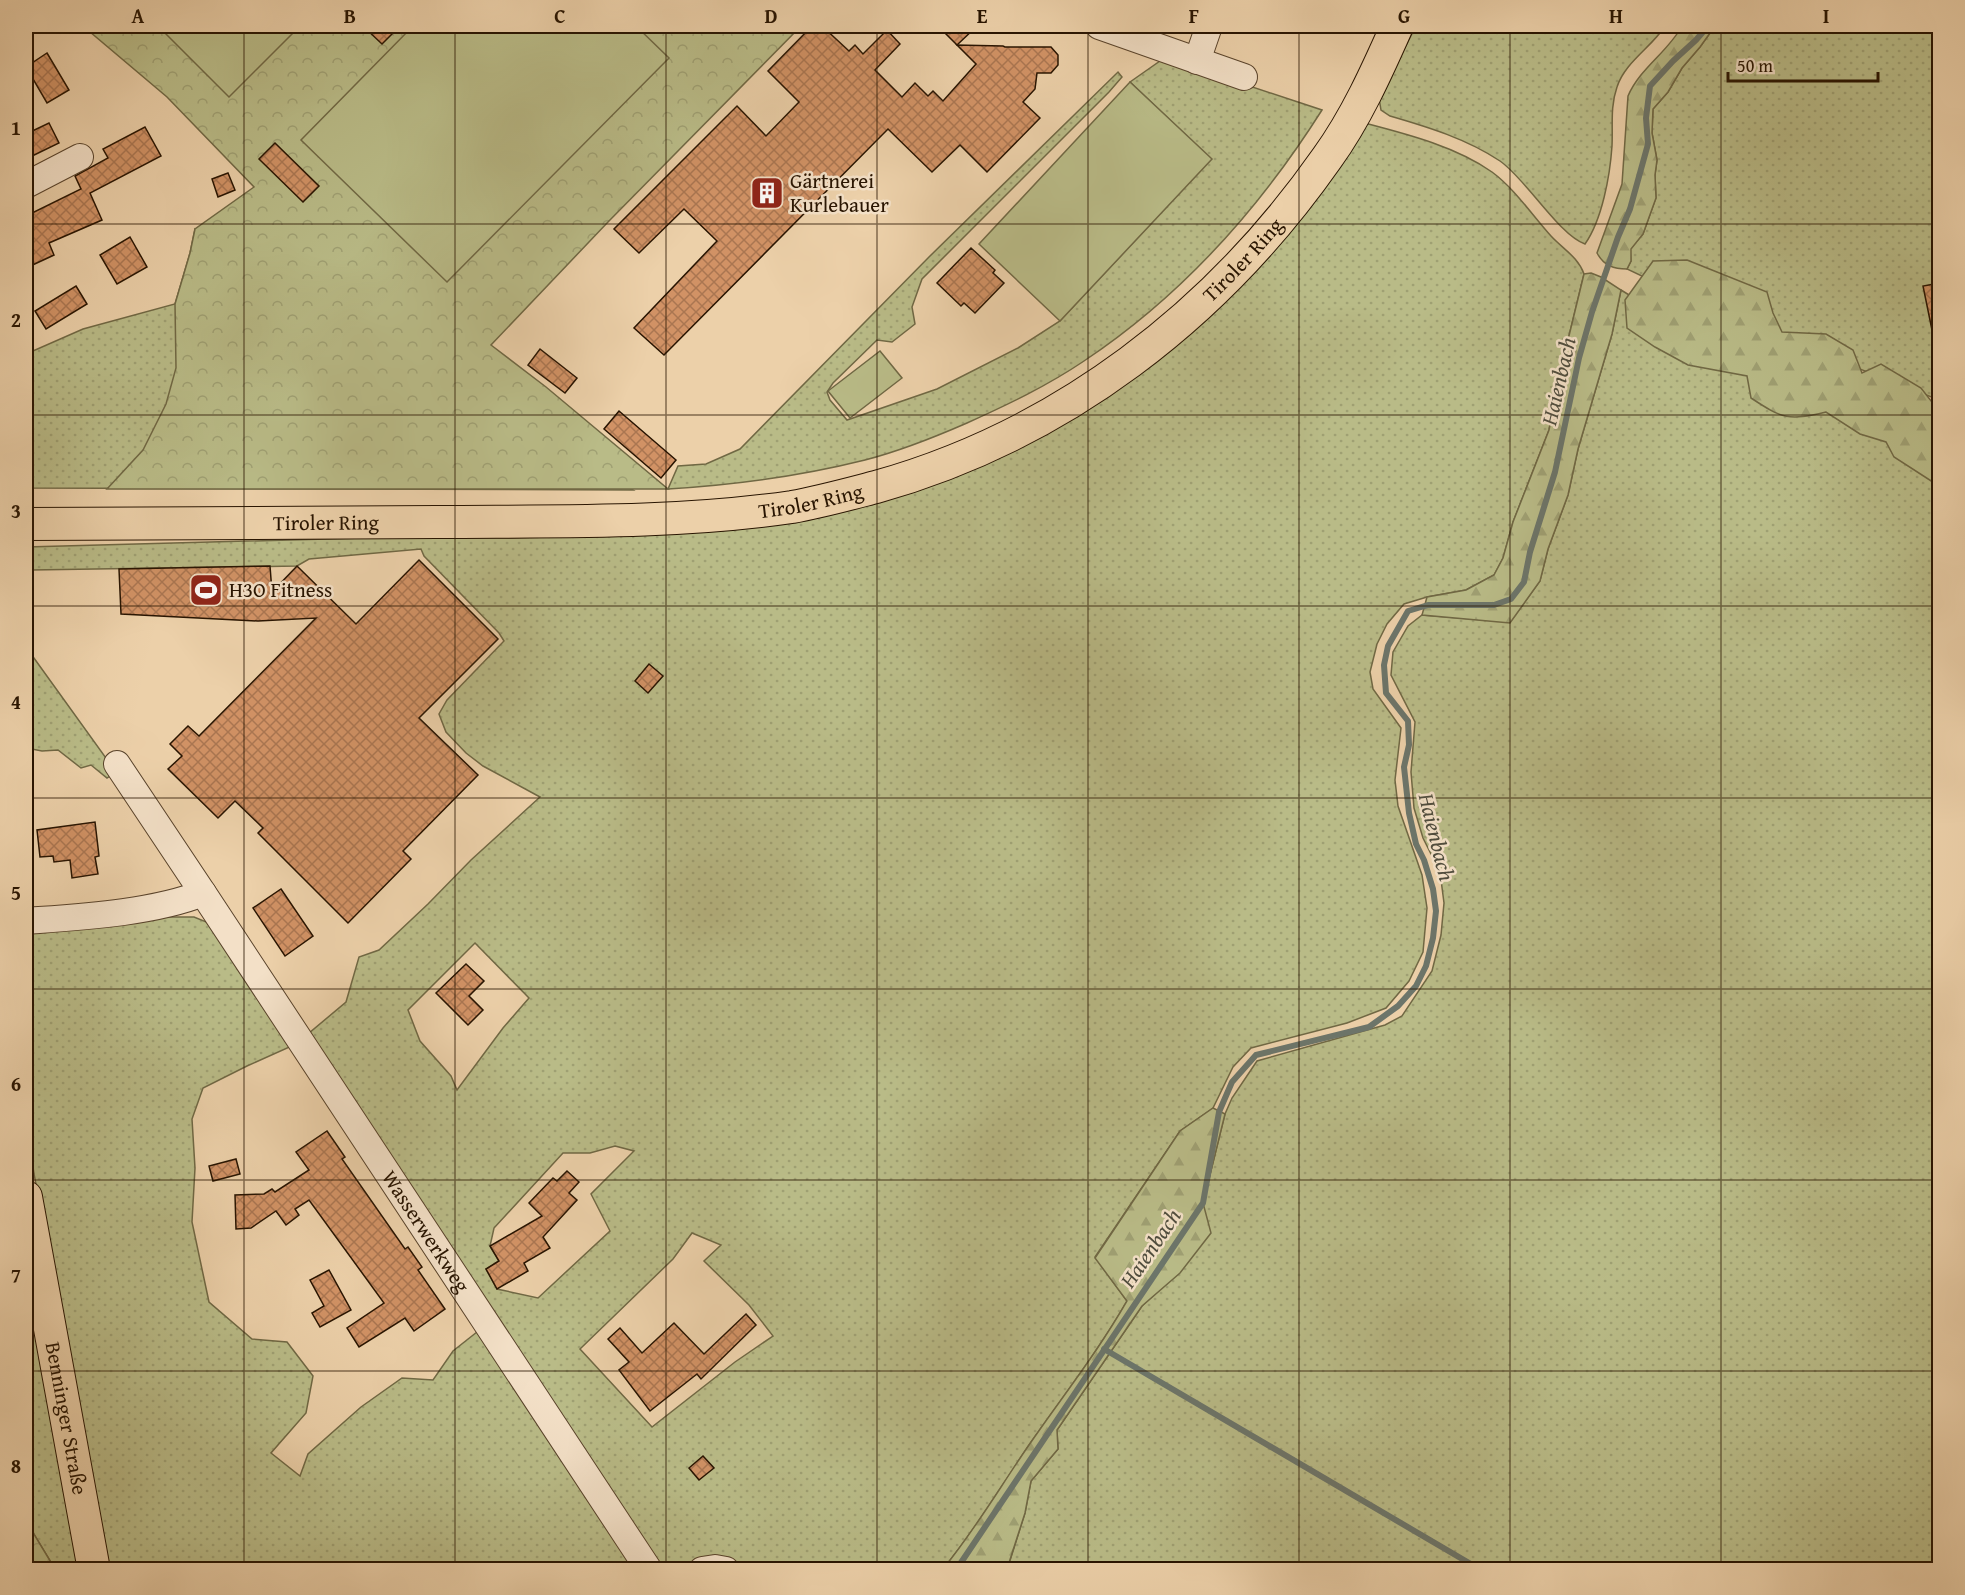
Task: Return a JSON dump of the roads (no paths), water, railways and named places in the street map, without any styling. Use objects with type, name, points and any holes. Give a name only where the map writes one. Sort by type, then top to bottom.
[{"type":"main road","name":"Tiroler Ring","points":[[29,525],[640,519],[794,506],[854,493],[922,474],[986,447],[1083,396],[1147,350],[1220,287],[1291,207],[1329,155],[1355,111],[1397,26]]},
{"type":"main road","name":"Benninger Straße","points":[[26,1197],[94,1569]]},
{"type":"street","points":[[1099,26],[1244,77]]},
{"type":"street","points":[[1197,61],[1209,26]]},
{"type":"street","points":[[26,185],[80,157]]},
{"type":"street","name":"Wasserwerkweg","points":[[117,764],[649,1569]]},
{"type":"street","points":[[26,921],[150,908],[203,893]]},
{"type":"street","points":[[702,1569],[726,1569]]},
{"type":"waterway","name":"Haienbach","points":[[956,1570],[1203,1203],[1219,1112],[1232,1082],[1256,1055],[1369,1027],[1398,1006],[1416,986],[1426,966],[1433,938],[1436,911],[1433,889],[1424,860],[1416,844],[1409,813],[1404,767],[1409,745],[1408,721],[1386,693],[1384,665],[1388,646],[1408,611],[1428,605],[1494,605],[1511,599],[1524,582],[1530,552],[1555,472],[1579,358],[1592,312],[1630,209],[1648,144],[1646,118],[1650,86],[1708,26]]},
{"type":"waterway","points":[[1104,1349],[1481,1570]]},
{"type":"place","name":"Gärtnerei Kurlebauer","points":[[767,193]]},
{"type":"place","name":"H3O Fitness","points":[[206,590]]}]
